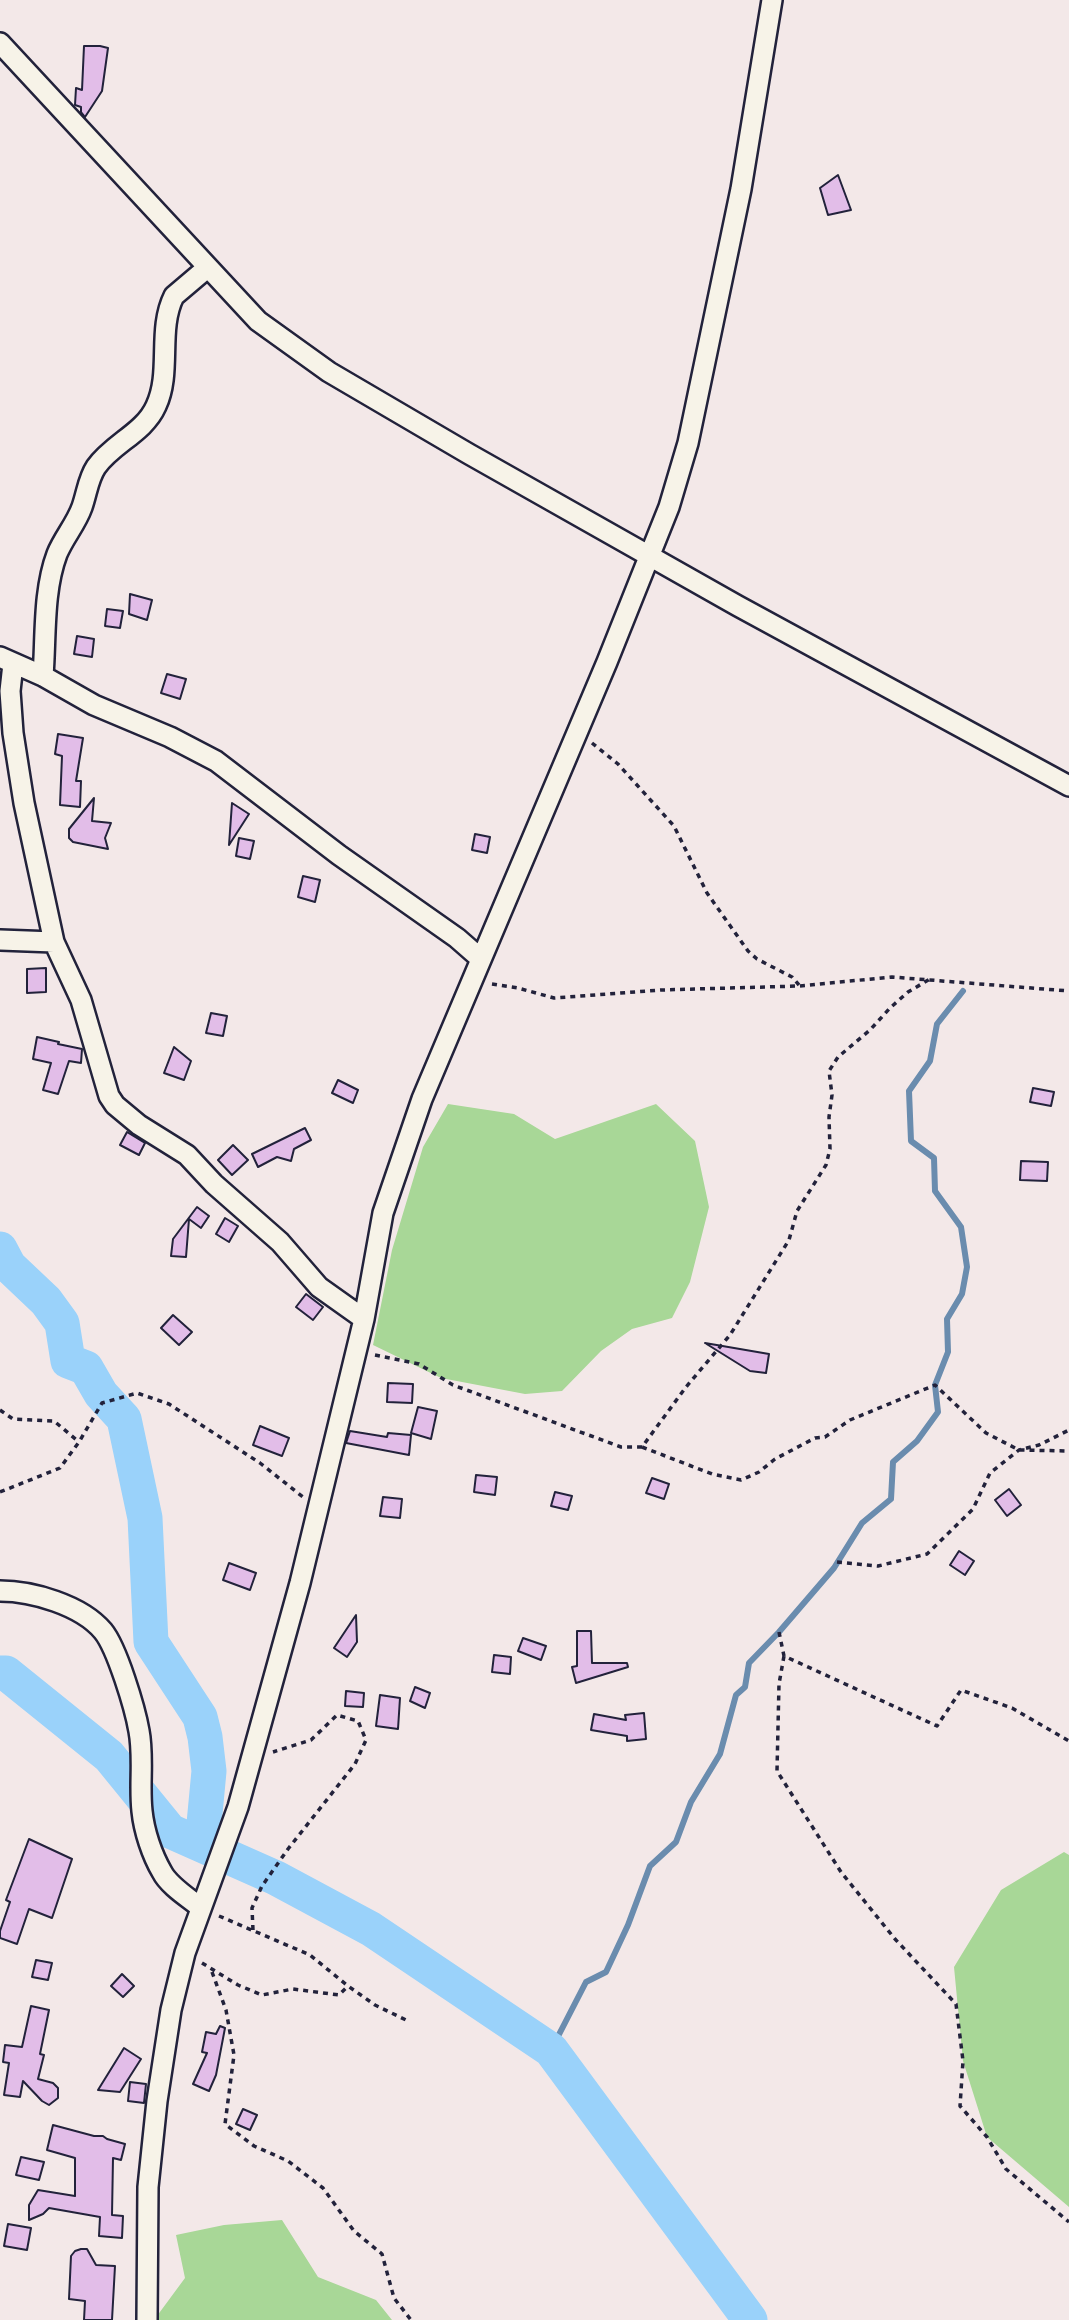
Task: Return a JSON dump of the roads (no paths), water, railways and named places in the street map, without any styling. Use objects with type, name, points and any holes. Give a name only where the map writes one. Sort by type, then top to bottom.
[{"type":"street","points":[[147,2320],[146,2223],[157,2101],[171,2010],[185,1953],[238,1807],[300,1583],[364,1319],[383,1213],[422,1099],[607,662],[669,508],[688,443],[741,189],[772,0]]},
{"type":"street","points":[[0,43],[258,321],[329,372],[469,454],[905,698],[1069,786]]},
{"type":"street","points":[[43,676],[48,600],[57,554],[81,509],[91,475],[98,464],[132,435],[155,409],[163,381],[169,309],[174,296],[207,268]]},
{"type":"street","points":[[364,1319],[319,1287],[280,1242],[214,1184],[187,1155],[139,1125],[109,1096],[78,990],[54,942],[24,803],[13,733],[7,660],[43,676],[94,705],[170,737],[216,761],[339,855],[457,938],[481,959]]},
{"type":"street","points":[[0,940],[54,942]]},
{"type":"street","points":[[0,1591],[16,1591],[44,1597],[80,1614],[102,1629],[115,1651],[139,1730],[142,1813],[152,1848],[163,1875],[204,1900]]},
{"type":"waterway","points":[[551,2050],[586,1982],[606,1972],[628,1925],[650,1866],[676,1842],[691,1802],[720,1754],[736,1695],[745,1687],[749,1663],[834,1568],[862,1523],[891,1499],[893,1462],[917,1441],[938,1412],[935,1385],[948,1352],[947,1319],[962,1294],[967,1267],[961,1227],[935,1191],[934,1158],[911,1141],[909,1091],[930,1061],[937,1024],[963,991]]},
{"type":"waterway","points":[[0,1249],[9,1266],[46,1301],[62,1323],[68,1361],[86,1368],[101,1394],[124,1419],[145,1518],[151,1642],[200,1717],[205,1737],[209,1771],[202,1845]]},
{"type":"waterway","points":[[0,1673],[6,1673],[109,1756],[170,1831],[276,1878],[371,1929],[551,2050],[750,2320]]}]
